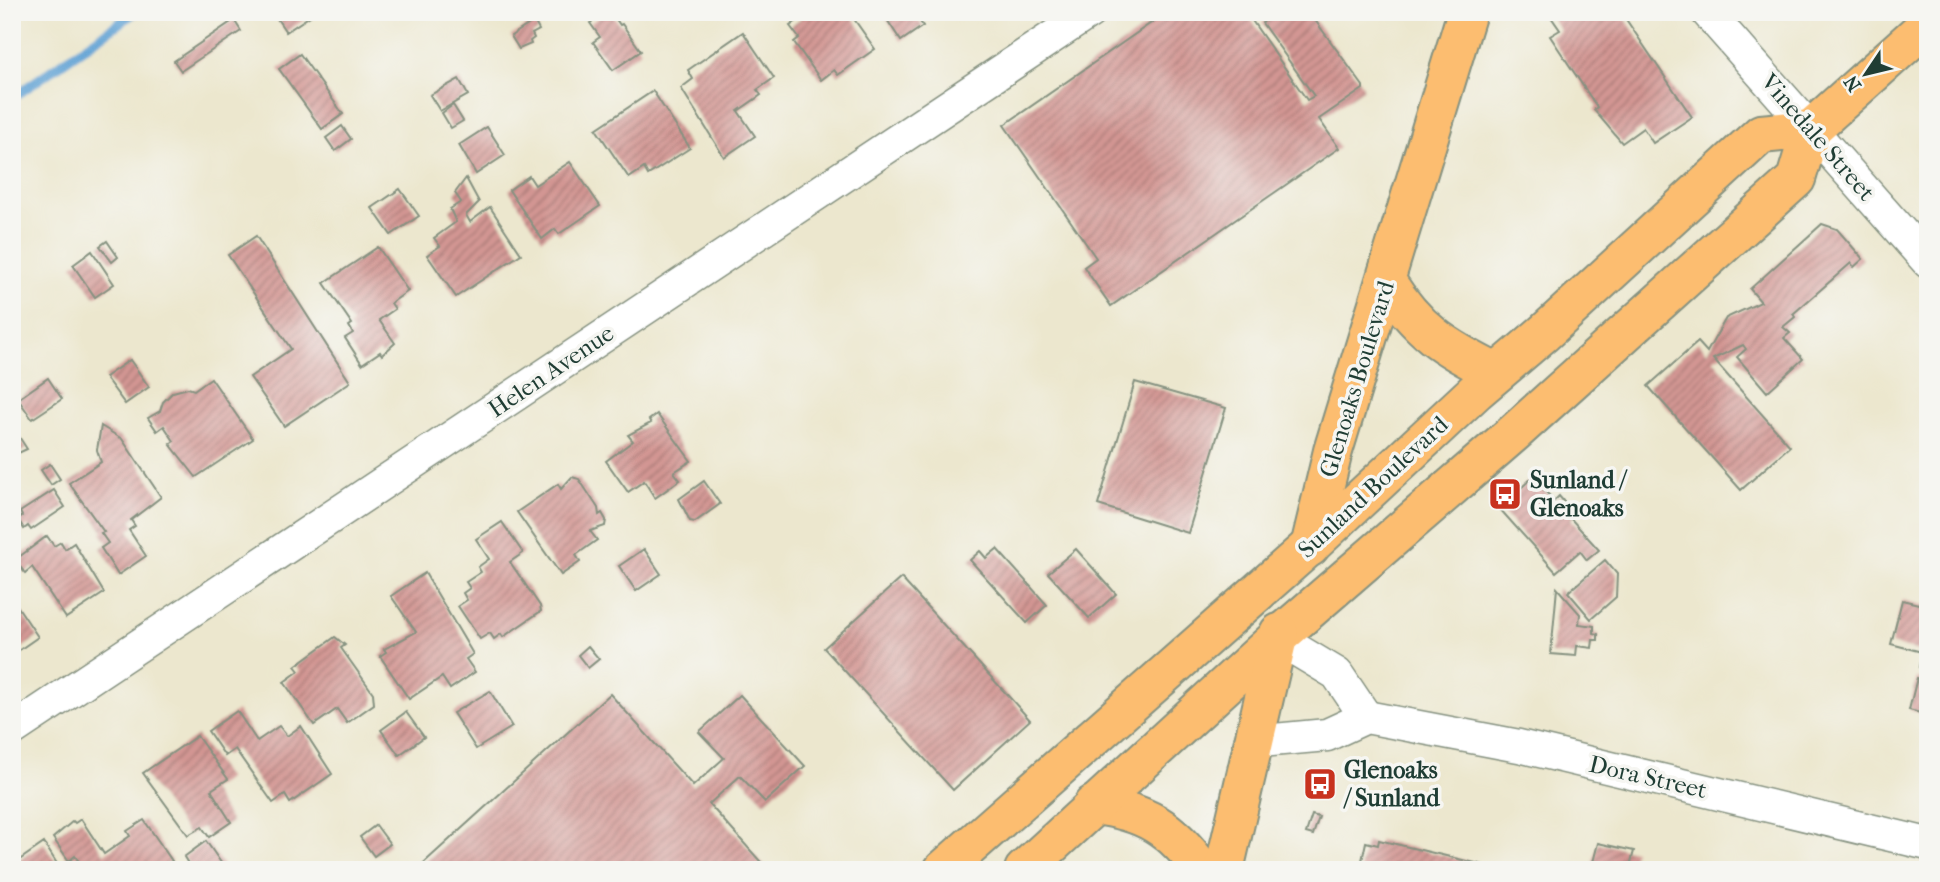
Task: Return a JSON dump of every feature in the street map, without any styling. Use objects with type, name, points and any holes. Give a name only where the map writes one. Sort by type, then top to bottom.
[{"type":"main road","name":"Glenoaks Boulevard","points":[[1224,870],[1251,742],[1277,638],[1311,545],[1333,451],[1467,12]]},
{"type":"main road","points":[[1811,128],[1928,24]]},
{"type":"main road","name":"Sunland Boulevard","points":[[943,870],[1311,545],[1496,373],[1761,134],[1811,128],[1796,179],[1515,432],[1277,638],[1024,870]]},
{"type":"main road","points":[[1386,281],[1406,312],[1432,337],[1496,373]]},
{"type":"main road","points":[[1093,806],[1121,808],[1165,827],[1202,870]]},
{"type":"street","name":"Helen Avenue","points":[[12,730],[1090,12]]},
{"type":"street","name":"Vinedale Street","points":[[1707,12],[1928,262]]},
{"type":"street","points":[[1251,742],[1327,735],[1366,717],[1337,674],[1277,638]]},
{"type":"street","name":"Dora Street","points":[[1366,717],[1519,746],[1928,844]]},
{"type":"building","points":[[283,12],[316,12],[286,32],[276,17]]},
{"type":"building","points":[[611,12],[620,25],[622,24],[641,51],[613,70],[593,42],[600,37],[590,23]]},
{"type":"building","points":[[797,12],[849,12],[875,49],[838,75],[834,70],[821,80],[794,42],[799,38],[790,26],[801,18]]},
{"type":"building","points":[[882,12],[931,12],[919,20],[923,26],[901,41]]},
{"type":"building","points":[[1167,12],[1246,12],[1307,100],[1314,96],[1262,23],[1269,18],[1264,12],[1309,12],[1363,89],[1319,119],[1339,148],[1111,306],[1084,267],[1096,258],[1004,125]]},
{"type":"building","points":[[1621,12],[1692,117],[1653,143],[1643,128],[1622,143],[1594,110],[1597,107],[1550,36],[1560,30],[1549,14]]},
{"type":"building","points":[[234,20],[241,31],[181,71],[174,61]]},
{"type":"building","points":[[534,21],[539,30],[532,34],[534,38],[530,41],[531,44],[519,49],[511,36]]},
{"type":"building","points":[[743,32],[774,78],[757,90],[761,95],[738,111],[755,136],[724,157],[681,88],[693,79],[688,70]]},
{"type":"building","points":[[300,54],[343,114],[322,129],[279,69]]},
{"type":"building","points":[[459,79],[468,95],[440,111],[430,95]]},
{"type":"building","points":[[653,91],[690,148],[648,175],[644,168],[629,178],[596,129]]},
{"type":"building","points":[[453,105],[463,121],[451,128],[442,113]]},
{"type":"building","points":[[342,126],[351,139],[335,151],[326,138]]},
{"type":"building","points":[[487,127],[505,155],[476,174],[459,145]]},
{"type":"building","points":[[570,162],[600,206],[559,234],[555,229],[542,239],[509,190],[529,176],[535,185]]},
{"type":"building","points":[[466,178],[479,202],[466,215],[470,222],[490,207],[521,254],[456,297],[427,255],[440,246],[434,238],[456,222],[450,209],[461,202],[455,193]]},
{"type":"building","points":[[400,189],[419,216],[391,235],[372,208]]},
{"type":"building","points":[[1822,224],[1837,229],[1863,259],[1854,267],[1851,263],[1793,314],[1795,317],[1783,327],[1790,333],[1784,338],[1803,359],[1767,392],[1737,357],[1746,349],[1743,345],[1713,359],[1790,446],[1741,490],[1648,386],[1698,342],[1707,352],[1726,318],[1761,302],[1750,289]]},
{"type":"building","points":[[256,236],[350,382],[284,426],[250,377],[291,349],[228,255]]},
{"type":"building","points":[[107,241],[118,257],[112,262],[100,246]]},
{"type":"building","points":[[378,247],[408,291],[391,303],[395,309],[379,320],[395,343],[382,355],[380,352],[362,364],[345,338],[353,333],[349,326],[352,324],[324,283]]},
{"type":"building","points":[[92,251],[114,284],[95,297],[73,265]]},
{"type":"building","points":[[130,360],[149,387],[125,404],[105,377]]},
{"type":"building","points":[[48,378],[62,399],[32,419],[18,399]]},
{"type":"building","points":[[211,378],[253,439],[196,477],[170,444],[174,441],[164,426],[157,431],[148,418],[160,411],[163,402],[173,392],[188,388],[194,390]]},
{"type":"building","points":[[1135,382],[1226,408],[1188,533],[1098,505]]},
{"type":"building","points":[[657,414],[691,461],[674,472],[680,480],[655,498],[644,481],[628,492],[606,461],[633,441],[628,435],[651,423],[649,420]]},
{"type":"building","points":[[101,426],[122,439],[161,497],[131,520],[135,526],[129,530],[146,556],[118,575],[101,548],[108,543],[101,533],[104,532],[69,483],[101,462],[97,450]]},
{"type":"building","points":[[16,432],[27,449],[14,455],[12,434]]},
{"type":"building","points":[[50,464],[60,479],[51,485],[41,470]]},
{"type":"building","points":[[572,477],[579,479],[598,508],[599,515],[602,513],[606,520],[605,526],[590,531],[597,540],[576,555],[580,562],[561,575],[517,512],[558,484],[561,489]]},
{"type":"building","points":[[1533,477],[1554,501],[1559,496],[1575,515],[1571,519],[1599,550],[1587,560],[1580,551],[1556,572],[1499,508]]},
{"type":"building","points":[[704,481],[720,504],[695,522],[690,521],[679,499]]},
{"type":"building","points":[[54,490],[65,507],[31,530],[28,526],[24,529],[18,519],[22,516],[20,512]]},
{"type":"building","points":[[502,522],[523,553],[510,562],[541,611],[503,637],[501,634],[494,639],[490,633],[480,639],[458,606],[467,600],[463,593],[470,588],[466,582],[481,572],[478,567],[489,559],[476,539]]},
{"type":"building","points":[[47,536],[54,546],[61,542],[65,549],[74,543],[104,593],[66,618],[32,567],[25,573],[15,560]]},
{"type":"building","points":[[644,549],[661,574],[636,591],[619,566]]},
{"type":"building","points":[[997,549],[1047,605],[1027,623],[970,560],[980,551],[986,558]]},
{"type":"building","points":[[1076,549],[1116,594],[1089,618],[1048,573]]},
{"type":"building","points":[[1605,560],[1617,574],[1616,597],[1591,619],[1568,592]]},
{"type":"building","points":[[425,573],[473,654],[466,659],[475,672],[450,689],[442,677],[409,699],[380,656],[386,652],[384,649],[416,632],[391,596]]},
{"type":"building","points":[[901,578],[1030,720],[953,790],[824,648]]},
{"type":"building","points":[[1557,588],[1580,614],[1579,624],[1594,626],[1594,633],[1598,634],[1598,640],[1593,640],[1592,648],[1577,646],[1576,656],[1551,654]]},
{"type":"building","points":[[12,598],[38,637],[12,655]]},
{"type":"building","points":[[1902,600],[1927,606],[1928,669],[1919,667],[1922,652],[1891,644]]},
{"type":"building","points":[[335,637],[345,645],[341,648],[373,693],[374,704],[347,723],[337,709],[314,725],[284,682],[299,671],[295,666]]},
{"type":"building","points":[[588,646],[599,659],[588,668],[578,655]]},
{"type":"building","points":[[1917,678],[1928,680],[1928,715],[1909,710]]},
{"type":"building","points":[[490,691],[512,727],[476,749],[453,713]]},
{"type":"building","points":[[610,694],[693,786],[724,758],[699,732],[740,695],[805,766],[765,802],[740,776],[709,804],[768,870],[416,870]]},
{"type":"building","points":[[237,711],[257,741],[279,726],[287,736],[301,726],[332,774],[290,803],[285,795],[273,803],[235,749],[225,756],[208,731]]},
{"type":"building","points":[[406,712],[424,737],[399,755],[381,730]]},
{"type":"building","points":[[197,736],[228,779],[211,790],[231,822],[209,837],[202,827],[188,835],[143,773]]},
{"type":"building","points":[[1312,815],[1319,817],[1313,835],[1306,833]]},
{"type":"building","points":[[81,819],[104,854],[130,836],[127,831],[144,820],[172,861],[159,870],[85,870],[75,856],[69,861],[53,838],[73,821],[75,823]]},
{"type":"building","points":[[376,825],[390,844],[374,856],[360,837]]},
{"type":"building","points":[[1379,840],[1492,867],[1491,870],[1360,870],[1366,842],[1378,845]]},
{"type":"building","points":[[206,841],[226,870],[192,870],[184,857]]},
{"type":"building","points":[[44,843],[61,870],[24,870],[18,861]]},
{"type":"building","points":[[1598,843],[1634,851],[1629,870],[1591,870]]},
{"type":"waterway","points":[[12,98],[135,12]]},
{"type":"place","name":"Sunland / Glenoaks","points":[[1505,494]]},
{"type":"place","name":"Glenoaks / Sunland","points":[[1320,784]]}]
